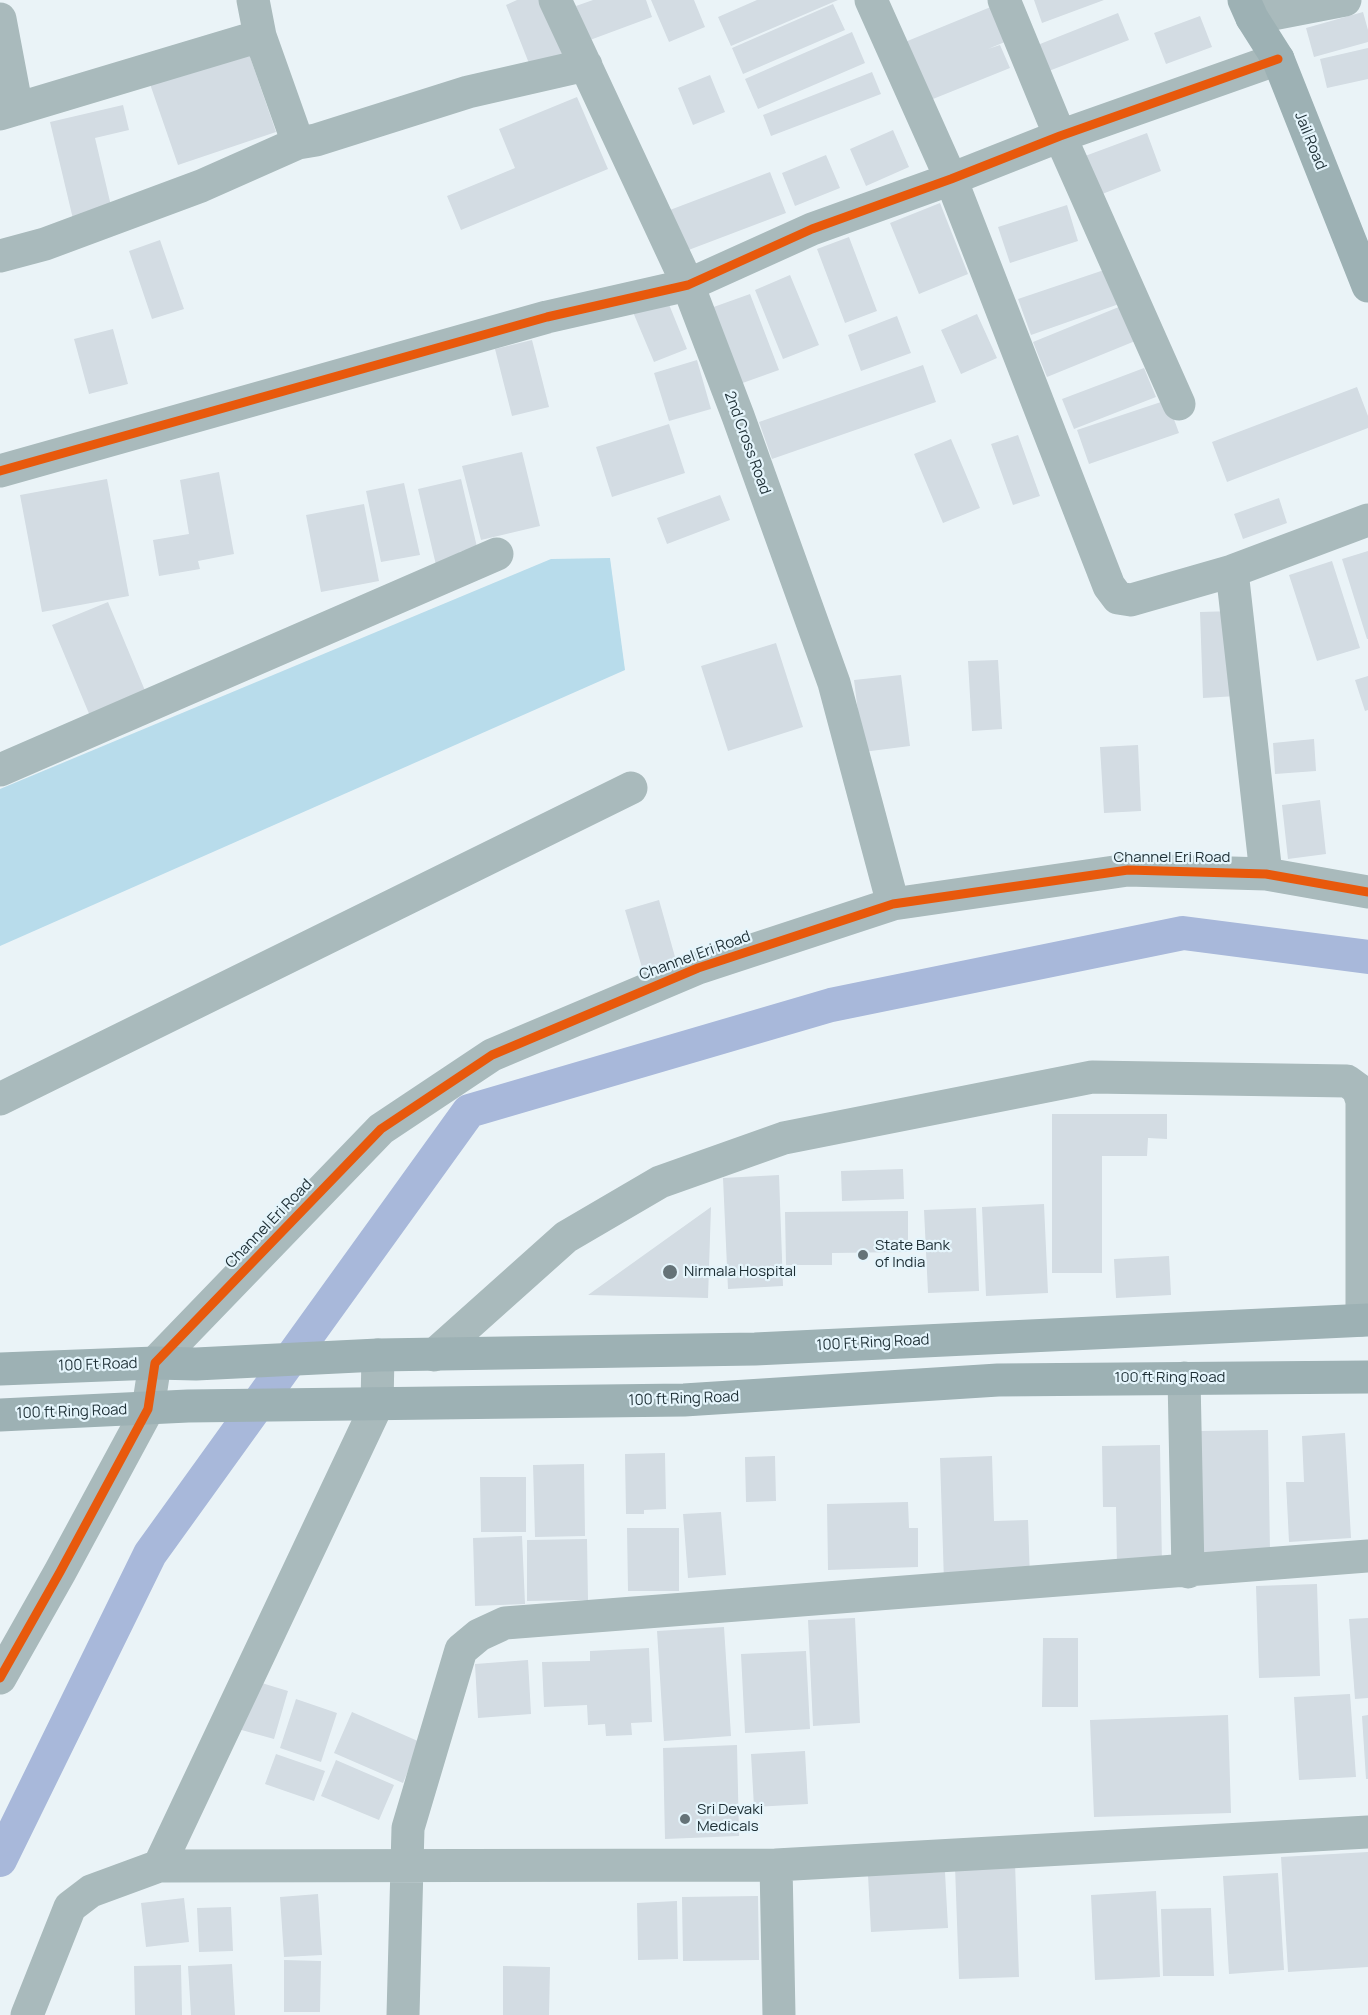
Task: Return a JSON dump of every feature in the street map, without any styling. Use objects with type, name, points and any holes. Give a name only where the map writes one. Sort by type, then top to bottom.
[{"type":"main road","name":"Jail Road","points":[[1248,9],[1278,59],[1368,286]]},
{"type":"main road","name":"100 Ft Ring Road","points":[[378,1355],[755,1349],[1365,1320]]},
{"type":"main road","name":"100 Ft Road","points":[[0,1369],[155,1363],[196,1364],[378,1355]]},
{"type":"main road","name":"100 ft Ring Road","points":[[0,1415],[188,1406],[684,1401],[998,1380],[1368,1377]]},
{"type":"street","points":[[253,0],[260,36],[298,143]]},
{"type":"street","name":"2nd Cross Road","points":[[555,0],[688,285],[738,416],[834,684],[893,904]]},
{"type":"street","points":[[871,0],[951,179],[1109,586],[1118,598],[1131,600],[1232,571],[1368,520]]},
{"type":"street","points":[[1004,0],[1060,136],[1179,404]]},
{"type":"street","points":[[1248,9],[1345,0]]},
{"type":"street","points":[[0,19],[9,112],[260,36]]},
{"type":"street","points":[[0,471],[536,320],[688,285],[812,229],[951,179],[1060,136],[1278,59]]},
{"type":"street","points":[[0,256],[45,243],[201,186],[298,143],[316,140],[468,92],[586,65]]},
{"type":"street","points":[[0,770],[497,554]]},
{"type":"street","points":[[1232,571],[1266,874]]},
{"type":"street","points":[[0,1099],[631,788]]},
{"type":"street","name":"Channel Eri Road","points":[[155,1363],[381,1129],[492,1055],[698,968],[893,904],[1128,870],[1266,874],[1368,892]]},
{"type":"street","points":[[434,1354],[566,1237],[660,1182],[784,1138],[1092,1077],[1347,1081],[1358,1089],[1362,1101],[1365,1320]]},
{"type":"street","points":[[159,1866],[377,1405],[378,1355]]},
{"type":"street","points":[[0,1678],[148,1409],[155,1363]]},
{"type":"street","points":[[1184,1378],[1188,1572]]},
{"type":"street","points":[[403,2015],[408,1827],[461,1650],[479,1635],[505,1623],[1188,1572],[1368,1556]]},
{"type":"street","points":[[27,2015],[70,1907],[91,1891],[159,1866],[776,1865],[1368,1832]]},
{"type":"street","points":[[776,1865],[779,2015]]},
{"type":"shaded area","points":[[610,558],[625,670],[0,946],[0,789],[551,559]]},
{"type":"building","points":[[517,0],[540,0],[564,58],[532,71],[506,5]]},
{"type":"building","points":[[593,0],[646,0],[652,17],[590,40],[576,6]]},
{"type":"building","points":[[651,0],[694,0],[705,27],[669,42]]},
{"type":"building","points":[[757,0],[838,0],[731,46],[718,17]]},
{"type":"building","points":[[1034,0],[1104,0],[1042,23]]},
{"type":"building","points":[[833,4],[845,30],[743,74],[732,48]]},
{"type":"building","points":[[998,4],[1012,39],[988,49],[1000,45],[1010,68],[928,101],[905,42]]},
{"type":"building","points":[[1363,12],[1368,30],[1368,42],[1314,57],[1306,28]]},
{"type":"building","points":[[1118,13],[1129,40],[1041,74],[1030,48]]},
{"type":"building","points":[[1200,16],[1212,47],[1166,64],[1154,33]]},
{"type":"building","points":[[852,32],[865,63],[758,109],[745,79]]},
{"type":"building","points":[[1368,48],[1368,79],[1327,88],[1320,59]]},
{"type":"building","points":[[248,51],[276,132],[178,165],[150,84]]},
{"type":"building","points":[[872,72],[881,94],[771,136],[763,115]]},
{"type":"building","points":[[710,75],[725,112],[693,125],[678,88]]},
{"type":"building","points":[[577,97],[608,169],[461,230],[447,196],[515,168],[499,129]]},
{"type":"building","points":[[123,105],[129,130],[95,138],[112,210],[73,219],[50,122]]},
{"type":"building","points":[[893,130],[909,167],[866,186],[850,149]]},
{"type":"building","points":[[1147,133],[1161,171],[1092,198],[1077,159]]},
{"type":"building","points":[[826,155],[840,188],[795,206],[782,173]]},
{"type":"building","points":[[770,172],[786,213],[678,254],[662,213]]},
{"type":"building","points":[[940,203],[968,274],[919,294],[890,223]]},
{"type":"building","points":[[1067,205],[1078,241],[1010,263],[998,227]]},
{"type":"building","points":[[849,237],[877,311],[845,323],[817,249]]},
{"type":"building","points":[[160,240],[184,309],[152,319],[129,251]]},
{"type":"building","points":[[1107,269],[1119,304],[1031,335],[1018,299]]},
{"type":"building","points":[[790,275],[819,345],[783,359],[755,290]]},
{"type":"building","points":[[664,292],[687,349],[654,362],[630,305]]},
{"type":"building","points":[[750,294],[779,370],[737,385],[708,309]]},
{"type":"building","points":[[1131,302],[1145,337],[1047,377],[1033,342]]},
{"type":"building","points":[[977,314],[997,358],[961,374],[941,330]]},
{"type":"building","points":[[897,316],[911,353],[861,371],[848,335]]},
{"type":"building","points":[[113,329],[128,384],[89,394],[74,339]]},
{"type":"building","points":[[532,340],[549,407],[512,416],[495,349]]},
{"type":"building","points":[[697,360],[711,409],[669,421],[654,373]]},
{"type":"building","points":[[923,365],[936,402],[772,459],[759,422]]},
{"type":"building","points":[[1144,368],[1156,397],[1074,429],[1062,399]]},
{"type":"building","points":[[1357,387],[1368,416],[1368,428],[1227,482],[1212,442]]},
{"type":"building","points":[[1167,400],[1179,433],[1089,464],[1077,430]]},
{"type":"building","points":[[669,424],[685,473],[612,497],[596,447]]},
{"type":"building","points":[[1018,435],[1040,496],[1013,505],[991,444]]},
{"type":"building","points":[[951,439],[980,508],[943,523],[914,454]]},
{"type":"building","points":[[522,452],[540,526],[481,540],[462,466]]},
{"type":"building","points":[[219,472],[234,554],[198,561],[200,569],[159,576],[153,540],[189,534],[180,480]]},
{"type":"building","points":[[107,479],[129,596],[42,612],[20,495]]},
{"type":"building","points":[[461,479],[477,547],[459,552],[461,559],[436,565],[418,489]]},
{"type":"building","points":[[404,483],[420,555],[381,562],[366,491]]},
{"type":"building","points":[[720,495],[730,520],[667,544],[657,518]]},
{"type":"building","points":[[1279,498],[1287,523],[1243,539],[1234,514]]},
{"type":"building","points":[[364,504],[379,581],[321,592],[306,515]]},
{"type":"building","points":[[1368,551],[1368,639],[1367,639],[1342,559]]},
{"type":"building","points":[[1332,561],[1360,648],[1317,661],[1289,575]]},
{"type":"building","points":[[108,602],[146,693],[90,716],[52,625]]},
{"type":"building","points":[[1234,611],[1237,696],[1203,698],[1200,612]]},
{"type":"building","points":[[776,643],[803,727],[728,751],[701,666]]},
{"type":"building","points":[[998,660],[1002,729],[972,731],[968,661]]},
{"type":"building","points":[[901,675],[910,746],[863,752],[854,680]]},
{"type":"building","points":[[1368,676],[1368,710],[1365,711],[1355,680]]},
{"type":"building","points":[[1314,739],[1316,771],[1275,774],[1273,743]]},
{"type":"building","points":[[1138,745],[1141,811],[1104,813],[1100,747]]},
{"type":"building","points":[[1320,800],[1326,854],[1288,859],[1282,805]]},
{"type":"building","points":[[659,900],[679,971],[646,981],[625,910]]},
{"type":"building","points":[[1052,1114],[1167,1114],[1167,1139],[1148,1138],[1147,1156],[1102,1156],[1102,1273],[1052,1273]]},
{"type":"building","points":[[903,1169],[904,1199],[842,1201],[841,1171]]},
{"type":"building","points":[[779,1175],[783,1286],[728,1289],[723,1178]]},
{"type":"building","points":[[1044,1204],[1048,1293],[986,1296],[982,1207]]},
{"type":"building","points":[[711,1207],[708,1298],[588,1295]]},
{"type":"building","points":[[976,1208],[979,1291],[928,1293],[924,1210]]},
{"type":"building","points":[[908,1211],[908,1252],[832,1253],[832,1265],[786,1265],[785,1212]]},
{"type":"building","points":[[1169,1256],[1171,1295],[1116,1298],[1114,1259]]},
{"type":"building","points":[[1268,1430],[1270,1551],[1200,1553],[1198,1431]]},
{"type":"building","points":[[1345,1433],[1351,1538],[1289,1542],[1286,1482],[1304,1482],[1302,1436]]},
{"type":"building","points":[[1160,1445],[1162,1566],[1117,1567],[1116,1507],[1103,1507],[1102,1446]]},
{"type":"building","points":[[665,1453],[666,1509],[644,1510],[644,1514],[626,1514],[625,1454]]},
{"type":"building","points":[[775,1456],[776,1501],[746,1502],[745,1457]]},
{"type":"building","points":[[992,1456],[994,1521],[1028,1520],[1030,1579],[944,1582],[940,1458]]},
{"type":"building","points":[[584,1464],[585,1536],[535,1537],[533,1465]]},
{"type":"building","points":[[480,1477],[526,1477],[526,1532],[481,1532]]},
{"type":"building","points":[[908,1502],[909,1528],[918,1528],[918,1567],[828,1570],[827,1504]]},
{"type":"building","points":[[721,1512],[726,1575],[688,1578],[683,1514]]},
{"type":"building","points":[[627,1528],[679,1528],[679,1591],[628,1591]]},
{"type":"building","points":[[522,1536],[525,1604],[475,1606],[473,1538]]},
{"type":"building","points":[[587,1539],[588,1600],[527,1601],[527,1540]]},
{"type":"building","points":[[1317,1584],[1320,1676],[1259,1678],[1256,1586]]},
{"type":"building","points":[[855,1618],[860,1723],[813,1726],[808,1620]]},
{"type":"building","points":[[1368,1618],[1368,1698],[1355,1699],[1349,1619]]},
{"type":"building","points":[[724,1627],[731,1736],[664,1741],[657,1631]]},
{"type":"building","points":[[1043,1638],[1078,1638],[1078,1707],[1042,1707]]},
{"type":"building","points":[[649,1648],[652,1722],[631,1723],[632,1735],[606,1736],[605,1724],[588,1725],[587,1705],[544,1707],[542,1662],[590,1661],[590,1651]]},
{"type":"building","points":[[806,1651],[810,1729],[745,1733],[741,1654]]},
{"type":"building","points":[[528,1660],[531,1714],[478,1718],[475,1664]]},
{"type":"building","points":[[252,1680],[288,1691],[274,1739],[238,1729]]},
{"type":"building","points":[[1350,1694],[1356,1777],[1299,1780],[1294,1697]]},
{"type":"building","points":[[296,1699],[337,1713],[321,1762],[280,1748]]},
{"type":"building","points":[[352,1712],[420,1742],[403,1783],[334,1753]]},
{"type":"building","points":[[1228,1715],[1231,1813],[1094,1817],[1090,1720]]},
{"type":"building","points":[[1368,1715],[1368,1779],[1366,1779],[1362,1716]]},
{"type":"building","points":[[737,1745],[739,1836],[665,1839],[663,1748]]},
{"type":"building","points":[[805,1751],[808,1804],[754,1807],[751,1754]]},
{"type":"building","points":[[276,1754],[325,1771],[314,1801],[265,1784]]},
{"type":"building","points":[[336,1760],[394,1785],[379,1820],[321,1796]]},
{"type":"building","points":[[1368,1852],[1368,1967],[1288,1972],[1281,1857]]},
{"type":"building","points":[[1015,1863],[1019,1977],[959,1979],[955,1866]]},
{"type":"building","points":[[945,1872],[948,1928],[871,1932],[868,1875]]},
{"type":"building","points":[[1278,1873],[1284,1970],[1229,1974],[1223,1876]]},
{"type":"building","points":[[1156,1891],[1160,1977],[1095,1980],[1091,1895]]},
{"type":"building","points":[[318,1894],[322,1955],[284,1957],[280,1897]]},
{"type":"building","points":[[758,1896],[759,1960],[683,1961],[682,1897]]},
{"type":"building","points":[[184,1898],[189,1942],[146,1947],[141,1903]]},
{"type":"building","points":[[677,1901],[678,1959],[638,1960],[637,1903]]},
{"type":"building","points":[[231,1907],[233,1951],[199,1952],[197,1908]]},
{"type":"building","points":[[1211,1908],[1214,1976],[1163,1976],[1161,1909]]},
{"type":"building","points":[[284,1960],[321,1961],[320,2012],[284,2012]]},
{"type":"building","points":[[232,1964],[235,2015],[191,2015],[188,1966]]},
{"type":"building","points":[[181,1965],[182,2015],[135,2015],[134,1966]]},
{"type":"building","points":[[503,1966],[550,1967],[549,2015],[503,2015]]},
{"type":"waterway","points":[[0,1860],[150,1554],[469,1111],[831,1005],[1183,933],[1368,957]]},
{"type":"cycle path","points":[[0,471],[547,317],[688,285],[812,229],[951,179],[1060,136],[1278,59]]},
{"type":"cycle path","points":[[0,1678],[148,1409],[155,1363],[381,1129],[492,1055],[698,968],[893,904],[1128,870],[1266,874],[1368,892]]},
{"type":"place","name":"State Bank of India","points":[[863,1255]]},
{"type":"place","name":"Nirmala Hospital","points":[[670,1272]]},
{"type":"place","name":"Sri Devaki Medicals","points":[[685,1819]]}]
